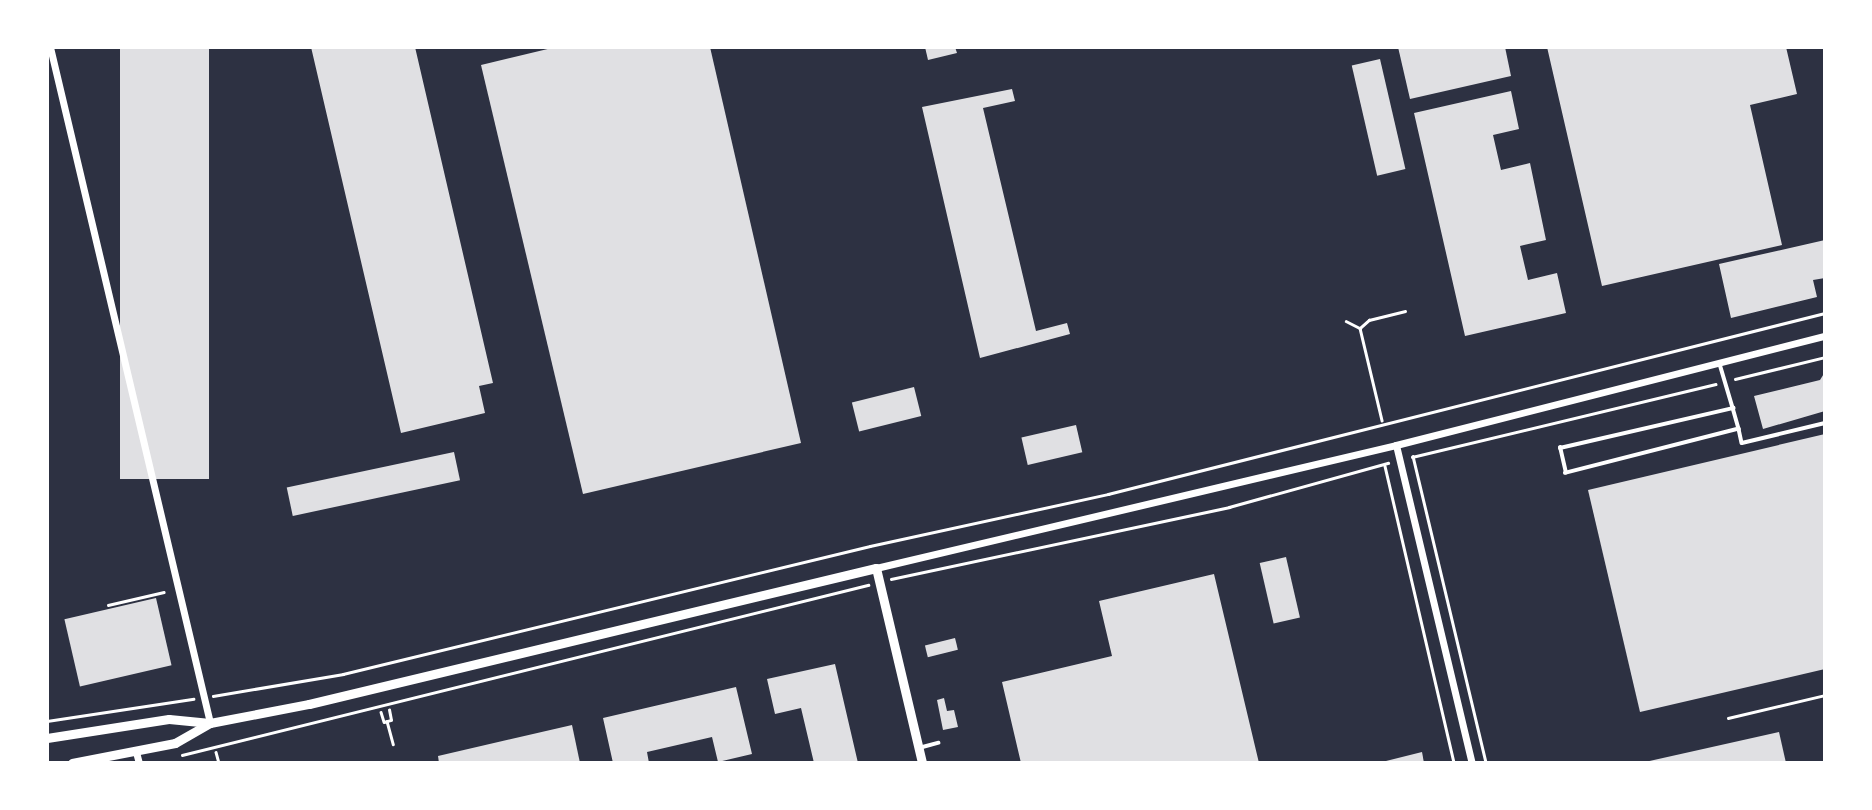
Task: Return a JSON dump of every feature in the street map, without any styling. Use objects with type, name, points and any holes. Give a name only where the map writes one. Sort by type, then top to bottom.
[{"type":"street","points":[[50,47],[210,723]]},
{"type":"street","points":[[47,738],[169,719],[210,723],[322,701],[1396,445],[1825,336]]},
{"type":"street","points":[[1396,445],[1472,763]]},
{"type":"street","points":[[876,568],[922,763]]},
{"type":"street","points":[[72,763],[175,743],[210,723]]},
{"type":"street","points":[[136,752],[139,763]]},
{"type":"lane","points":[[1720,362],[1742,443],[1825,423]]},
{"type":"lane","points":[[1733,408],[1560,448],[1566,473],[1739,429]]},
{"type":"lane","points":[[919,748],[938,743]]},
{"type":"path","points":[[1360,328],[1368,320],[1405,311]]},
{"type":"path","points":[[47,721],[343,674],[1375,429],[1825,313]]},
{"type":"path","points":[[1346,321],[1360,328],[1382,420]]},
{"type":"path","points":[[172,757],[879,582],[1229,507],[1400,460],[1825,357]]},
{"type":"path","points":[[1375,429],[1454,763]]},
{"type":"path","points":[[1414,457],[1486,763]]},
{"type":"path","points":[[108,605],[164,592]]},
{"type":"path","points":[[1728,718],[1825,695]]},
{"type":"path","points":[[387,721],[391,720],[388,710]]},
{"type":"path","points":[[381,712],[387,721],[393,744]]},
{"type":"path","points":[[216,752],[219,763]]},
{"type":"building","points":[[120,47],[209,47],[209,479],[120,479]]},
{"type":"building","points":[[311,47],[415,47],[493,383],[479,386],[485,413],[401,433]]},
{"type":"building","points":[[556,47],[710,47],[801,443],[583,494],[481,65]]},
{"type":"building","points":[[925,47],[955,47],[957,53],[928,60]]},
{"type":"building","points":[[1398,47],[1505,47],[1511,76],[1410,99]]},
{"type":"building","points":[[1547,47],[1786,47],[1797,94],[1750,105],[1782,245],[1602,286]]},
{"type":"building","points":[[1380,59],[1405,169],[1377,176],[1352,66]]},
{"type":"building","points":[[1012,89],[1015,101],[983,108],[1036,331],[1067,323],[1070,334],[980,358],[922,107]]},
{"type":"building","points":[[1511,91],[1519,129],[1493,135],[1501,170],[1530,163],[1546,240],[1520,246],[1528,280],[1557,273],[1566,313],[1465,336],[1414,113]]},
{"type":"building","points":[[1825,240],[1825,278],[1813,280],[1817,297],[1731,318],[1719,264]]},
{"type":"building","points":[[1825,372],[1825,411],[1763,429],[1754,396],[1820,380]]},
{"type":"building","points":[[914,387],[921,416],[859,432],[852,402]]},
{"type":"building","points":[[1076,425],[1082,452],[1028,465],[1021,438]]},
{"type":"building","points":[[1825,434],[1825,669],[1640,712],[1588,490]]},
{"type":"building","points":[[454,452],[460,480],[293,516],[287,488]]},
{"type":"building","points":[[1286,557],[1300,617],[1274,623],[1260,563]]},
{"type":"building","points":[[1214,574],[1259,763],[1021,763],[1002,682],[1112,656],[1099,601]]},
{"type":"building","points":[[156,598],[172,665],[80,686],[64,619]]},
{"type":"building","points":[[955,638],[958,650],[928,657],[925,645]]},
{"type":"building","points":[[835,664],[858,763],[814,763],[801,708],[775,714],[767,679]]},
{"type":"building","points":[[736,687],[752,754],[718,762],[712,737],[647,752],[649,763],[613,763],[603,718]]},
{"type":"building","points":[[944,698],[947,711],[954,710],[958,727],[943,730],[937,700]]},
{"type":"building","points":[[572,725],[580,763],[439,763],[438,756]]},
{"type":"building","points":[[1779,732],[1786,763],[1645,763],[1645,762]]},
{"type":"building","points":[[1422,752],[1424,763],[1382,763],[1382,762]]}]
